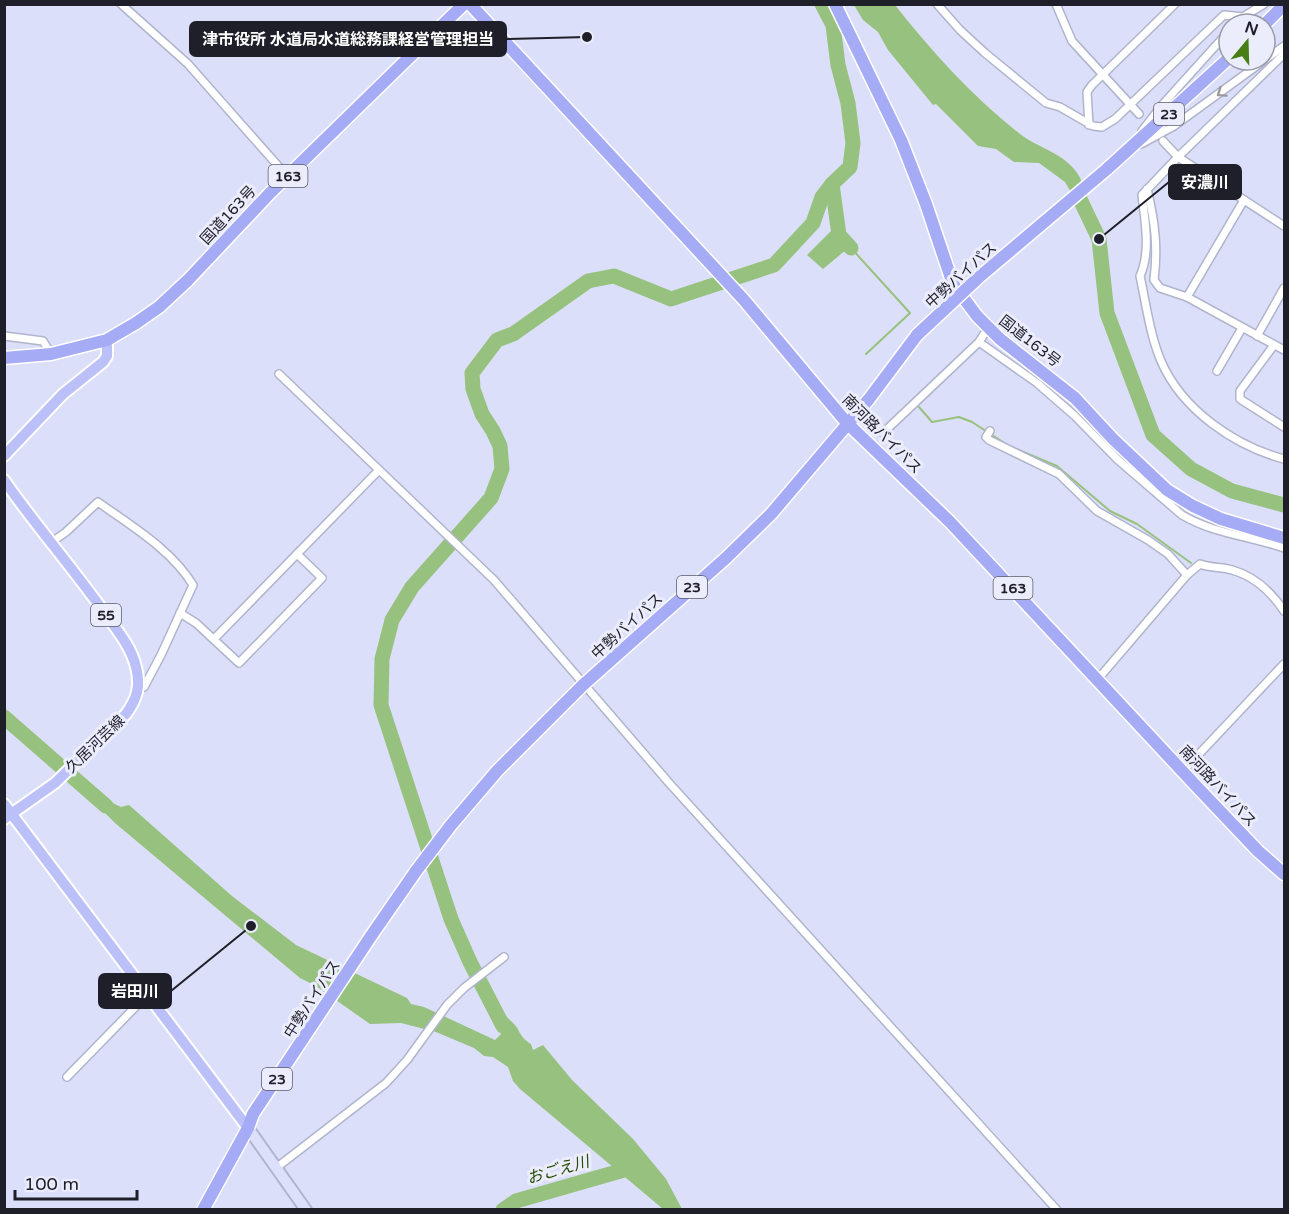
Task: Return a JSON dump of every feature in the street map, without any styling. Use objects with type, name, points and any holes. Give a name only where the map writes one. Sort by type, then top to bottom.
[{"type":"highway","name":"国道163号","points":[[4,358],[51,354],[106,340],[136,324],[159,307],[287,176],[464,4]]},
{"type":"highway","name":"南河路バイパス","points":[[470,4],[744,300],[848,423],[950,522],[1258,851],[1284,874]]},
{"type":"highway","name":"国道163号","points":[[836,4],[901,140],[953,284],[967,305],[1012,349],[1067,391],[1167,490],[1221,519],[1284,538]]},
{"type":"highway","name":"中勢バイパス","points":[[203,1209],[248,1128],[253,1114],[370,936],[451,825],[497,771],[583,685],[726,558],[771,514],[879,386],[917,335],[978,278],[1107,169],[1217,69]]},
{"type":"main road","points":[[4,456],[63,394],[103,362],[107,356],[106,340]]},
{"type":"main road","name":"55","points":[[4,480],[126,644],[136,666],[138,689]]},
{"type":"main road","name":"久居河芸線","points":[[9,816],[55,783],[126,714],[138,694],[138,689]]},
{"type":"main road","points":[[4,804],[9,816],[248,1128],[306,1209]]},
{"type":"street","points":[[121,4],[188,64],[287,176]]},
{"type":"street","points":[[938,4],[985,54],[1046,103],[1060,107],[1089,125],[1102,126],[1115,119],[1217,22]]},
{"type":"street","points":[[1056,4],[1072,41],[1139,114]]},
{"type":"street","points":[[1089,125],[1088,92],[1103,74],[1175,4]]},
{"type":"street","points":[[1251,12],[1264,4]]},
{"type":"street","points":[[1125,152],[1163,104],[1217,44]]},
{"type":"street","points":[[1125,152],[1174,126],[1284,46]]},
{"type":"street","points":[[1284,54],[1142,195],[1146,245],[1145,266],[1140,276],[1154,339],[1164,368],[1192,405],[1224,433],[1258,451],[1284,459]]},
{"type":"street","points":[[1163,141],[1178,157],[1284,226]]},
{"type":"street","points":[[1147,189],[1155,224],[1157,265],[1155,280],[1160,288],[1187,297],[1284,350]]},
{"type":"street","points":[[1187,297],[1244,200]]},
{"type":"street","points":[[1257,336],[1284,288]]},
{"type":"street","points":[[883,433],[979,342],[988,328]]},
{"type":"street","points":[[1217,371],[1242,328]]},
{"type":"street","points":[[4,336],[43,341],[51,354]]},
{"type":"street","points":[[979,342],[1037,383],[1075,416],[1117,459],[1182,515],[1216,530],[1284,548]]},
{"type":"street","points":[[1274,345],[1240,391],[1240,399],[1284,427]]},
{"type":"street","points":[[279,374],[501,588],[583,685],[1057,1209]]},
{"type":"street","points":[[988,434],[1016,454],[1059,474],[1097,512],[1153,543],[1175,561],[1187,575]]},
{"type":"street","points":[[214,639],[379,470]]},
{"type":"street","points":[[52,542],[98,502],[135,527],[185,573],[193,585],[144,687],[138,689]]},
{"type":"street","points":[[180,613],[196,623],[239,663],[322,578],[297,554]]},
{"type":"street","points":[[1098,679],[1187,575],[1200,564],[1240,573],[1262,587],[1284,611]]},
{"type":"street","points":[[1183,771],[1284,664]]},
{"type":"street","points":[[276,1168],[386,1083],[407,1060],[445,1008],[464,988],[504,957]]},
{"type":"street","points":[[67,1077],[147,995]]},
{"type":"shaded area","points":[[854,5],[895,5],[938,56],[986,105],[1020,134],[1060,157],[1074,168],[1081,180],[1088,221],[1065,182],[1039,163],[1014,162],[996,149],[978,146],[936,104],[933,105],[888,50],[878,32],[863,20]]},
{"type":"shaded area","points":[[839,214],[845,235],[853,244],[823,269],[807,255],[835,227],[832,215]]},
{"type":"shaded area","points":[[79,787],[121,807],[129,805],[232,896],[296,945],[407,998],[411,1004],[424,1007],[495,1040],[501,1034],[493,1000],[531,1044],[533,1050],[543,1045],[572,1080],[633,1139],[666,1179],[682,1209],[663,1209],[520,1089],[513,1081],[508,1067],[493,1057],[484,1056],[474,1048],[436,1032],[401,1023],[370,1024],[316,986],[300,978],[115,823]]},
{"type":"waterway","points":[[822,4],[833,25],[853,143],[850,167],[832,184],[839,235],[851,248]]},
{"type":"waterway","points":[[503,1026],[451,919],[381,705],[382,659],[392,620],[412,587],[491,498],[502,469],[500,446],[482,414],[473,389],[472,373],[497,340],[513,334],[588,281],[614,276],[671,299],[774,265],[813,223],[822,197],[832,184]]},
{"type":"waterway","points":[[1077,193],[1099,239],[1107,313],[1153,435],[1191,469],[1232,491],[1284,505]]},
{"type":"waterway","points":[[851,248],[910,313],[866,354]]},
{"type":"waterway","points":[[919,407],[932,422],[959,417],[972,422],[1009,446],[1057,466],[1110,511],[1137,524],[1191,563]]},
{"type":"waterway","points":[[4,717],[106,806]]},
{"type":"waterway","name":"おごえ川","points":[[503,1210],[516,1201],[624,1170]]},
{"type":"place","name":"津市役所 水道局水道総務課経営管理担当","points":[[587,37]]},
{"type":"place","name":"安濃川","points":[[1099,239]]},
{"type":"place","name":"岩田川","points":[[251,926]]}]
